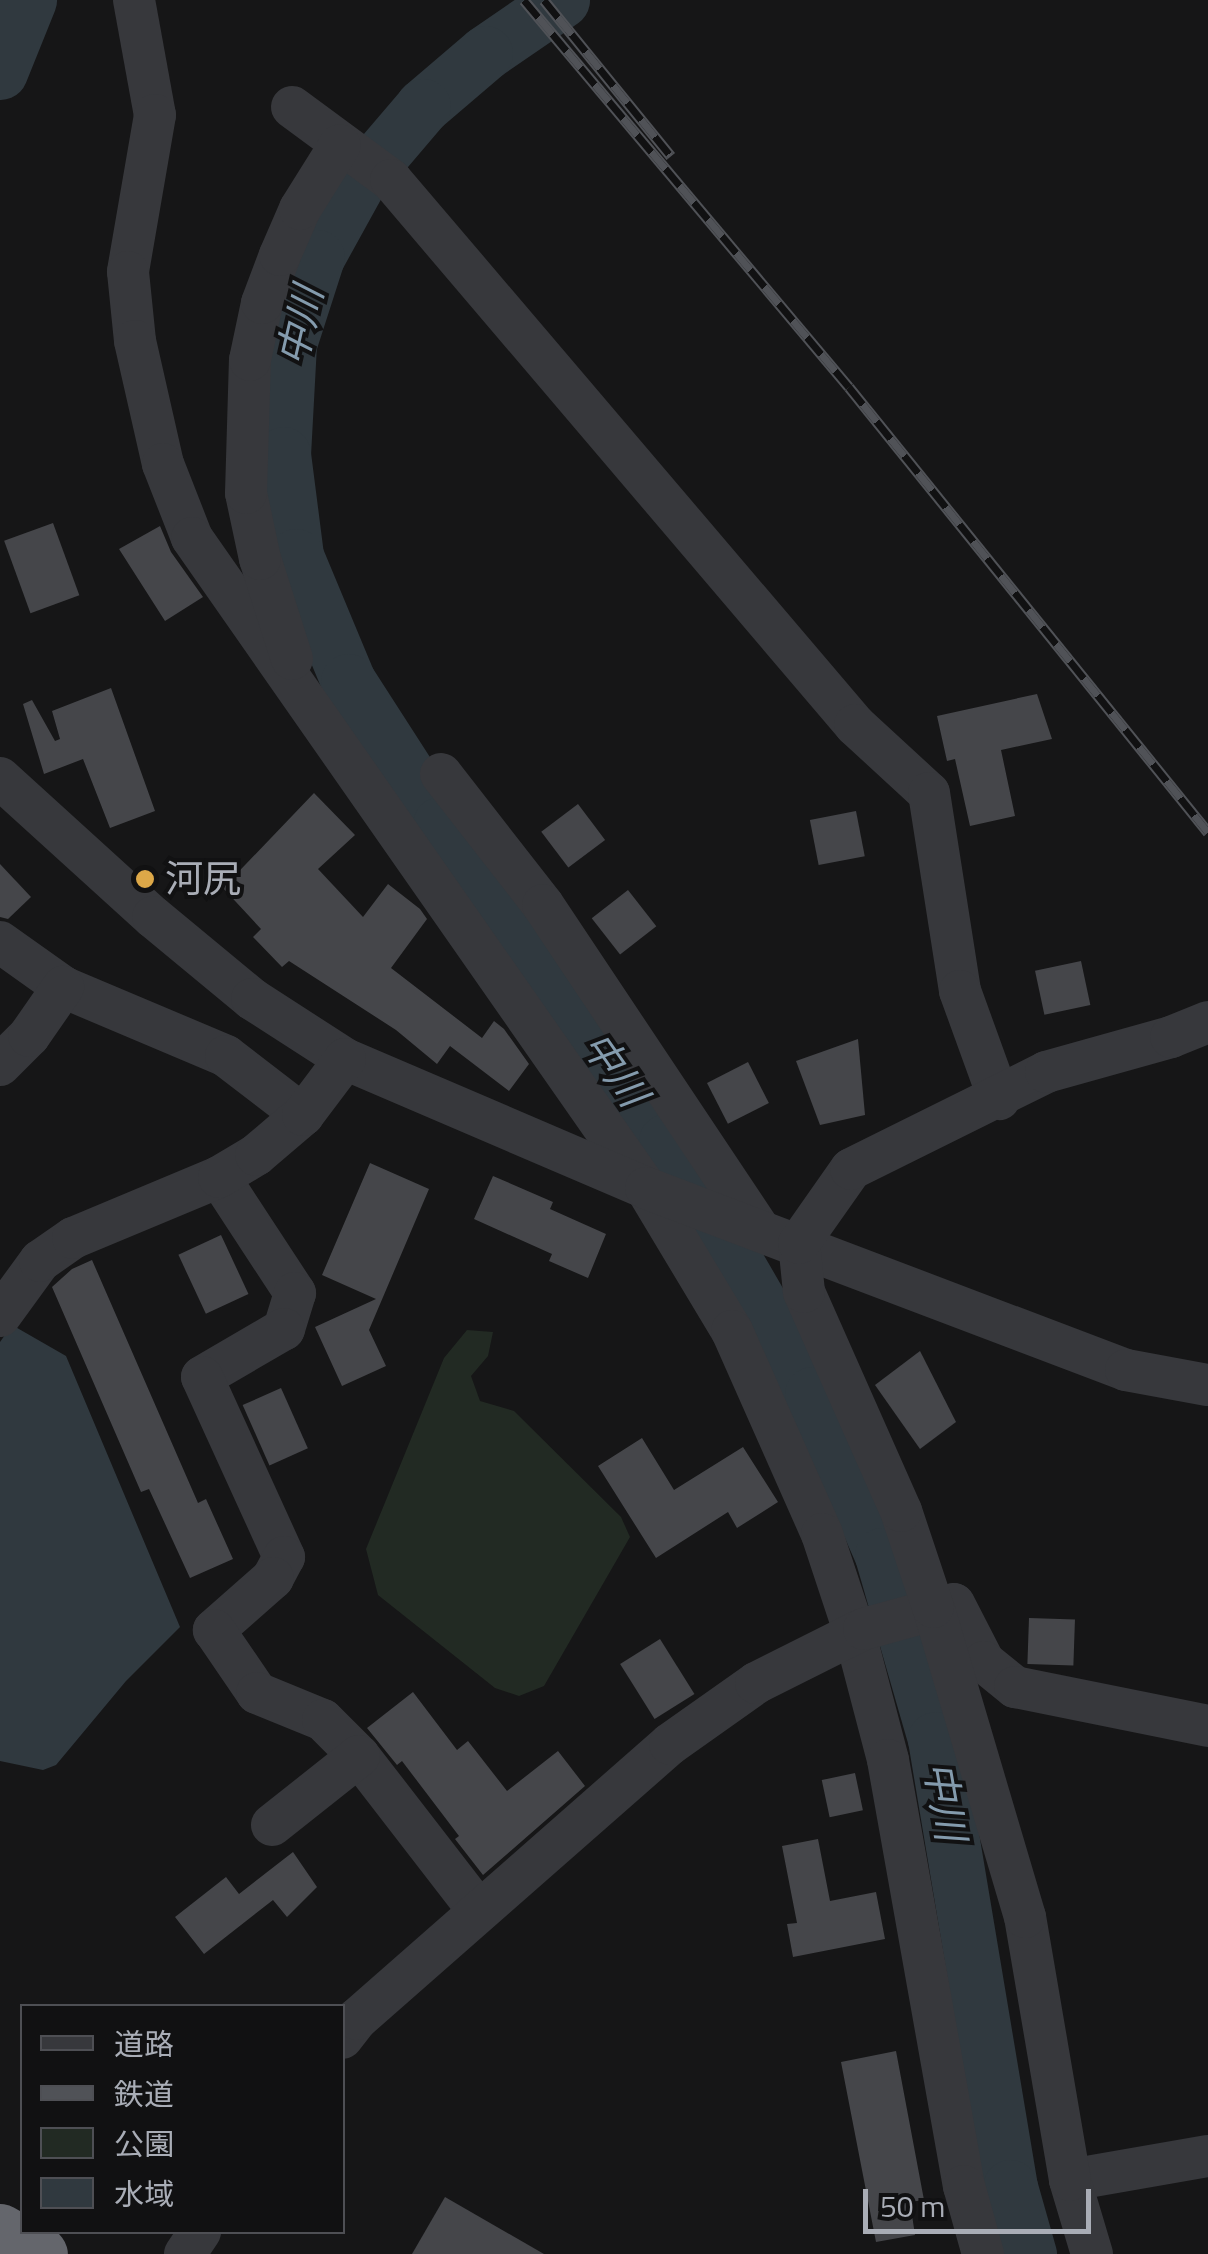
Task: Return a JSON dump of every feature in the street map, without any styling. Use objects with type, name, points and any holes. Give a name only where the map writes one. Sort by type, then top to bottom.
[{"type":"highway","points":[[0,2231],[40,2254]]},
{"type":"street","points":[[134,0],[155,115],[128,272],[147,405],[163,464],[192,538],[646,1188],[732,1331],[822,1534],[859,1631],[888,1760],[964,2186],[983,2254]]},
{"type":"street","points":[[292,107],[357,157],[855,726],[929,793],[960,991],[999,1099]]},
{"type":"street","points":[[287,673],[293,662],[260,559],[246,492],[250,360],[262,303],[300,209],[357,157]]},
{"type":"street","points":[[441,774],[542,905],[779,1236],[901,1511],[925,1609],[1025,1917],[1070,2180],[1092,2254]]},
{"type":"street","points":[[0,778],[224,975],[344,1059],[646,1188],[1126,1370],[1208,1385]]},
{"type":"street","points":[[0,942],[63,986],[226,1056],[303,1115]]},
{"type":"street","points":[[0,1065],[7,1063],[30,1036],[63,986]]},
{"type":"street","points":[[779,1236],[851,1170],[999,1099],[1046,1072],[1171,1037],[1208,1022]]},
{"type":"street","points":[[0,1316],[40,1261],[73,1238],[219,1177],[256,1155],[303,1115],[344,1059]]},
{"type":"street","points":[[219,1177],[296,1293],[284,1329],[202,1376],[284,1557],[274,1578],[214,1630],[258,1693],[323,1720],[359,1756],[479,1912]]},
{"type":"street","points":[[345,2034],[357,2019],[670,1744],[756,1683],[859,1631],[925,1609],[954,1604],[984,1662],[1016,1687],[1208,1726]]},
{"type":"street","points":[[272,1826],[359,1756]]},
{"type":"street","points":[[1070,2180],[1208,2156]]},
{"type":"green space","points":[[467,1330],[493,1332],[488,1356],[471,1376],[480,1401],[514,1411],[621,1517],[630,1537],[544,1686],[519,1696],[495,1688],[378,1595],[366,1549],[444,1358]]},
{"type":"water","points":[[12,1325],[66,1356],[180,1627],[126,1681],[56,1765],[43,1770],[0,1761],[0,1342]]},
{"type":"building","points":[[53,523],[79,595],[30,613],[4,541]]},
{"type":"building","points":[[160,526],[171,552],[203,597],[165,621],[119,549]]},
{"type":"building","points":[[111,688],[155,811],[110,828],[83,759],[44,774],[23,704],[32,700],[55,741],[60,739],[52,711]]},
{"type":"building","points":[[1037,694],[1052,739],[1001,750],[1015,816],[970,826],[955,759],[947,761],[937,716]]},
{"type":"building","points":[[314,793],[355,835],[318,869],[363,917],[388,884],[420,909],[427,919],[391,968],[482,1038],[494,1021],[504,1029],[529,1064],[509,1091],[450,1046],[437,1064],[396,1030],[289,961],[282,967],[253,937],[261,929],[223,888]]},
{"type":"building","points":[[578,804],[605,840],[568,868],[541,832]]},
{"type":"building","points":[[856,811],[865,856],[819,865],[810,820]]},
{"type":"building","points":[[0,864],[31,897],[8,919],[0,917]]},
{"type":"building","points":[[628,890],[656,926],[620,955],[592,918]]},
{"type":"building","points":[[1081,961],[1090,1005],[1044,1015],[1035,971]]},
{"type":"building","points":[[858,1039],[865,1115],[820,1125],[796,1061]]},
{"type":"building","points":[[748,1062],[769,1103],[728,1124],[707,1083]]},
{"type":"building","points":[[370,1163],[429,1189],[369,1330],[386,1366],[342,1386],[315,1327],[376,1299],[322,1275]]},
{"type":"building","points":[[493,1176],[553,1202],[550,1209],[606,1234],[588,1278],[549,1261],[552,1254],[474,1219]]},
{"type":"building","points":[[221,1235],[248,1294],[206,1314],[178,1255]]},
{"type":"building","points":[[92,1260],[198,1503],[206,1499],[233,1559],[190,1578],[149,1489],[141,1492],[52,1287],[72,1269]]},
{"type":"building","points":[[920,1351],[956,1422],[920,1449],[875,1385]]},
{"type":"building","points":[[281,1388],[308,1448],[269,1465],[243,1405]]},
{"type":"building","points":[[642,1438],[674,1490],[743,1447],[778,1502],[737,1528],[728,1512],[656,1558],[598,1466]]},
{"type":"building","points":[[1029,1618],[1075,1620],[1073,1666],[1027,1664]]},
{"type":"building","points":[[660,1639],[694,1694],[655,1719],[620,1664]]},
{"type":"building","points":[[413,1692],[457,1750],[468,1741],[507,1791],[558,1751],[585,1786],[483,1875],[455,1839],[459,1836],[402,1761],[397,1765],[367,1728]]},
{"type":"building","points":[[855,1773],[863,1810],[830,1817],[822,1780]]},
{"type":"building","points":[[818,1839],[830,1901],[876,1892],[885,1939],[793,1957],[787,1924],[797,1923],[782,1846]]},
{"type":"building","points":[[293,1852],[317,1887],[287,1917],[273,1900],[204,1954],[175,1917],[226,1877],[239,1894]]},
{"type":"building","points":[[896,2051],[924,2200],[910,2202],[915,2235],[876,2242],[841,2062]]},
{"type":"building","points":[[445,2197],[544,2254],[412,2254]]},
{"type":"waterway","points":[[0,72],[29,0]]},
{"type":"waterway","name":"中川","points":[[562,0],[485,53],[423,106],[359,181],[317,257],[289,344],[283,454],[296,556],[348,681],[440,824],[666,1141],[812,1394],[882,1555],[935,1739],[1010,2187],[1029,2254]]},
{"type":"railway","points":[[524,0],[849,387],[1208,832]]},
{"type":"railway","points":[[544,0],[671,156]]},
{"type":"place","name":"河尻","points":[[145,879]]}]
